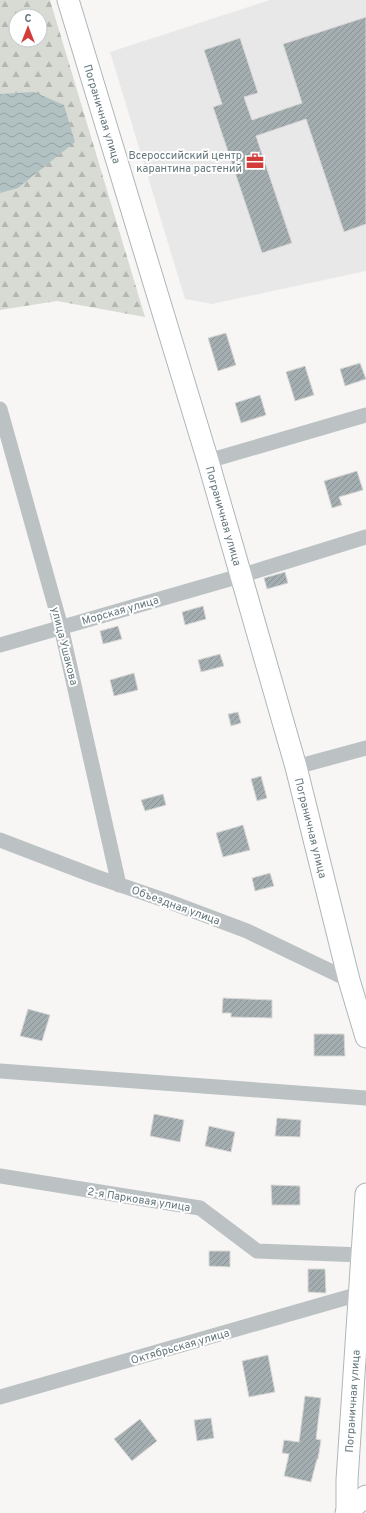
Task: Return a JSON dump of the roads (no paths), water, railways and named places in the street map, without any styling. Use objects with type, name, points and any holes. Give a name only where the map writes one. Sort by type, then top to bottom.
[{"type":"street","name":"Пограничная улица","points":[[68,0],[208,461],[296,767],[348,980],[366,1037]]},
{"type":"street","name":"улица Ушакова","points":[[0,409],[61,627],[120,885]]},
{"type":"street","points":[[208,461],[366,415]]},
{"type":"street","name":"Морская улица","points":[[0,645],[240,576],[366,537]]},
{"type":"street","points":[[296,767],[366,748]]},
{"type":"street","name":"Объездная улица","points":[[0,840],[247,931],[348,980]]},
{"type":"street","points":[[0,1071],[366,1098]]},
{"type":"street","name":"2-я Парковая улица","points":[[0,1176],[200,1208],[257,1251],[362,1255]]},
{"type":"street","name":"Пограничная улица","points":[[347,1513],[347,1480],[366,1194]]},
{"type":"street","name":"Октябрьская улица","points":[[0,1397],[359,1294]]},
{"type":"street","points":[[347,1513],[366,1496]]},
{"type":"water","points":[[34,92],[64,105],[75,142],[18,188],[0,193],[0,94]]},
{"type":"place","name":"Всероссийский центр карантина растений","points":[[255,161]]}]
